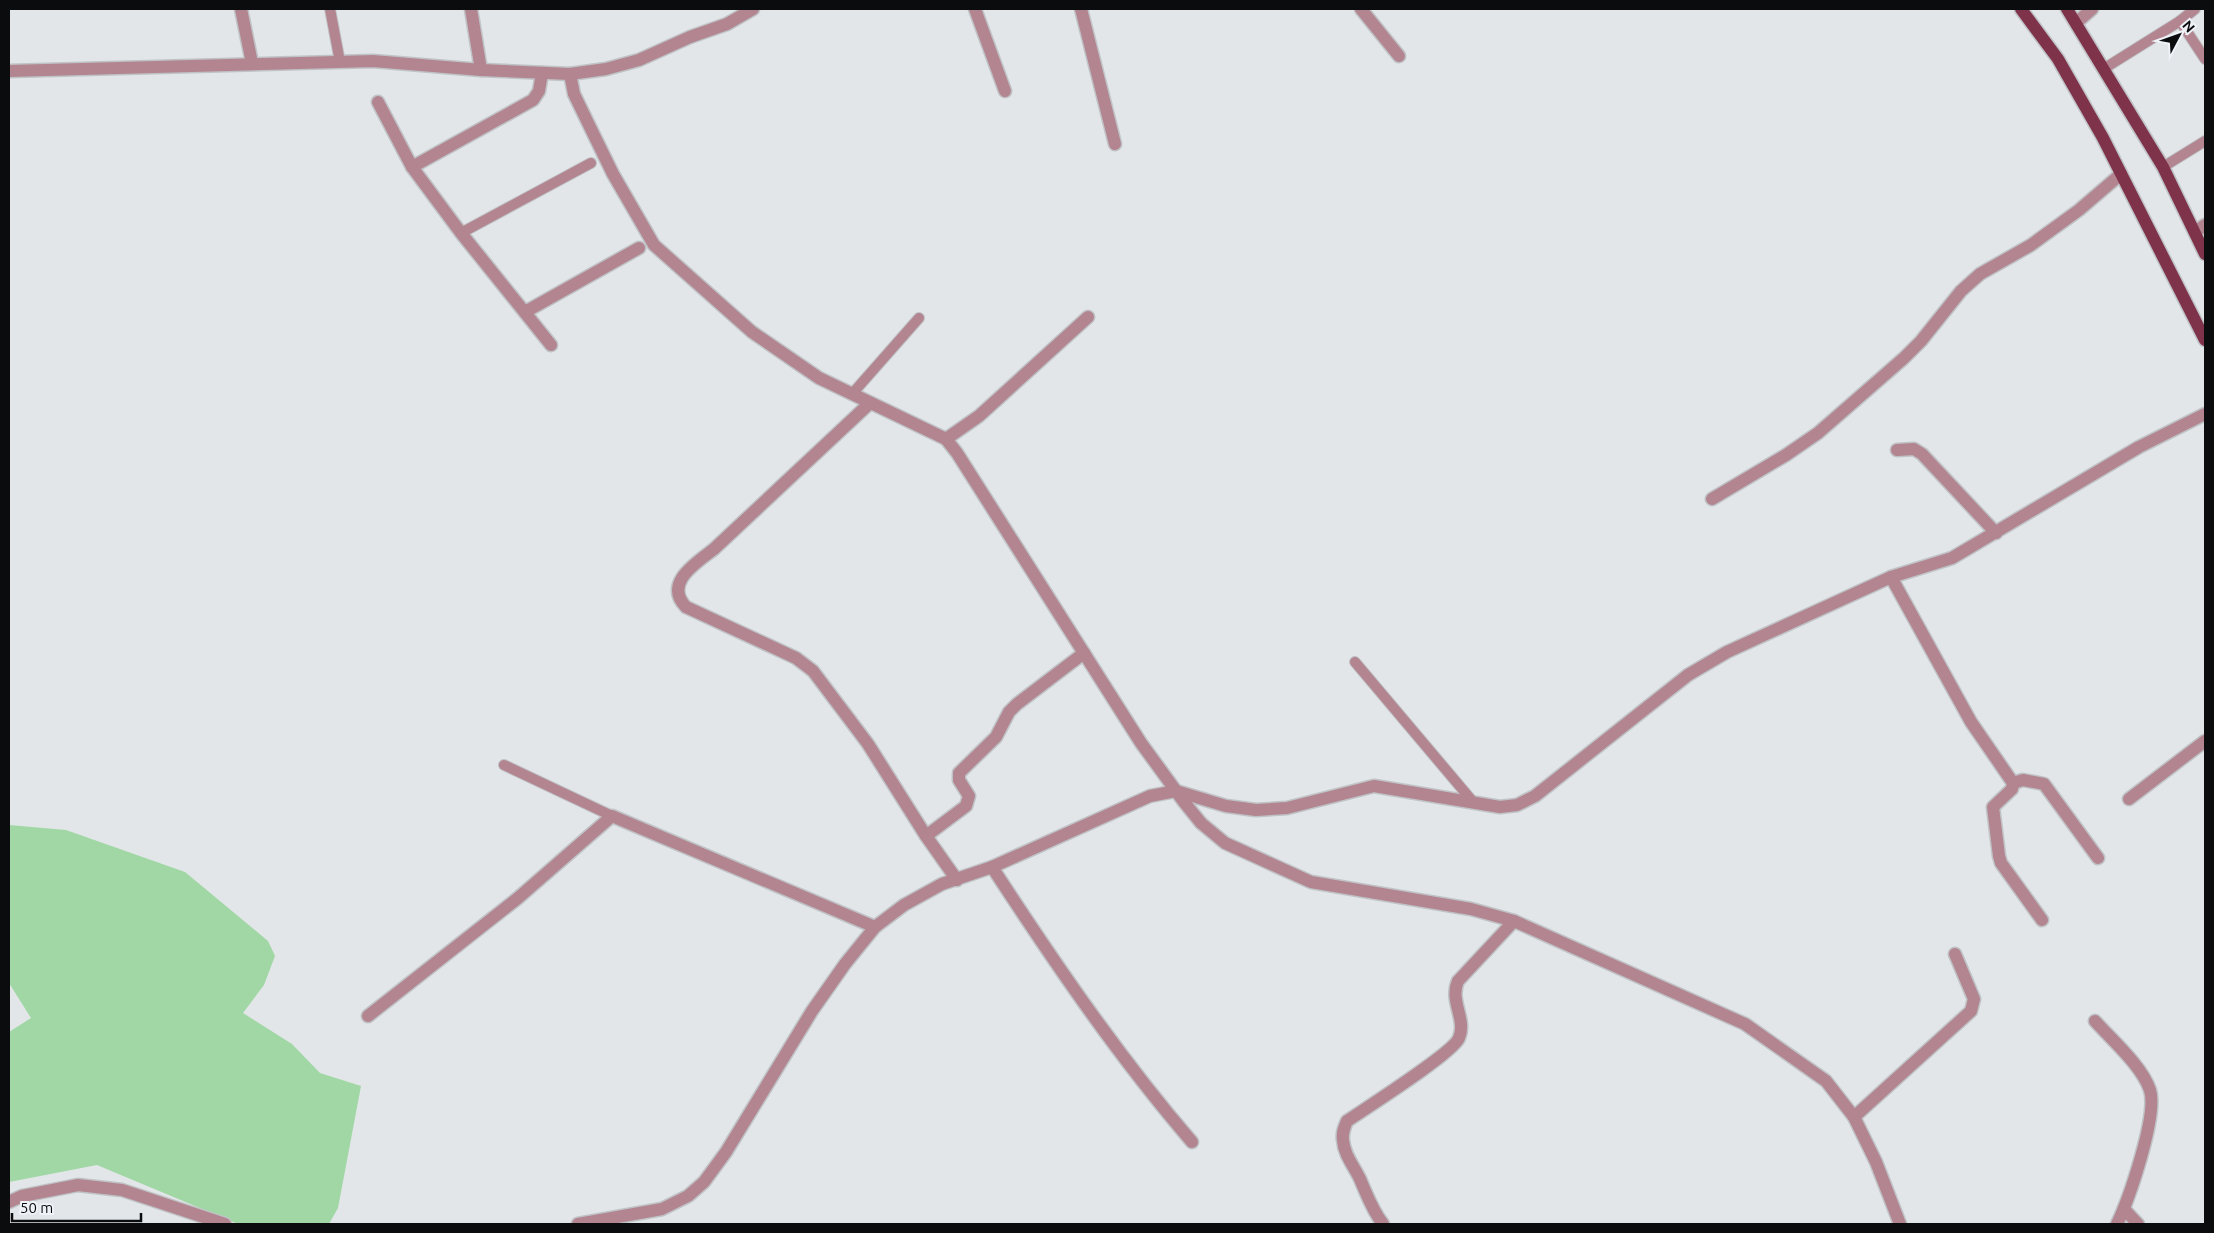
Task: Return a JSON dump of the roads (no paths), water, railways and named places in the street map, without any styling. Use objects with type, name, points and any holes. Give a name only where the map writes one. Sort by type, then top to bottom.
[{"type":"main road","points":[[2021,9],[2058,59],[2122,174],[2205,340]]},
{"type":"main road","points":[[2067,9],[2200,228],[2205,254]]},
{"type":"street","points":[[241,9],[252,63]]},
{"type":"street","points":[[471,9],[481,70]]},
{"type":"street","points":[[9,71],[340,62],[411,63],[481,70],[570,74],[606,69],[639,60],[727,24],[753,9]]},
{"type":"street","points":[[976,9],[1005,91]]},
{"type":"street","points":[[1082,9],[1115,144]]},
{"type":"street","points":[[1361,9],[1399,56]]},
{"type":"street","points":[[2076,23],[2092,9]]},
{"type":"street","points":[[412,166],[533,100],[539,91],[542,73]]},
{"type":"street","points":[[570,74],[574,94],[590,128],[654,245],[752,332],[820,378],[946,439],[957,453],[1141,743],[1201,823],[1225,843],[1311,882],[1471,909],[1514,921],[1745,1024],[1826,1082],[1854,1118],[1876,1162],[1900,1224]]},
{"type":"street","points":[[378,102],[412,166],[461,233],[551,345]]},
{"type":"street","points":[[1712,498],[1818,434],[1921,341],[1961,291],[1974,280],[2031,246],[2079,210],[2122,174]]},
{"type":"street","points":[[525,312],[639,248]]},
{"type":"street","points":[[946,439],[979,416],[1088,317]]},
{"type":"street","points":[[870,403],[714,549],[690,567],[678,584],[677,592],[679,600],[686,607],[796,658],[813,671],[868,744],[926,836],[957,880]]},
{"type":"street","points":[[578,1224],[662,1209],[688,1196],[704,1182],[726,1152],[812,1011],[845,964],[875,927],[919,896],[942,884],[992,867],[1150,796],[1176,792],[1226,806],[1256,810],[1287,808],[1374,786],[1500,808],[1517,805],[1534,796],[1688,674],[1727,652],[1806,618],[1891,576],[1952,558],[2139,447],[2205,414]]},
{"type":"street","points":[[1897,450],[1914,449],[1922,454],[1996,533]]},
{"type":"street","points":[[1891,576],[1971,722],[2013,783],[2012,789],[1993,808],[1999,856],[2001,863],[2042,920]]},
{"type":"street","points":[[926,836],[966,806],[969,796],[959,780],[959,774],[996,737],[1009,712],[1084,653]]},
{"type":"street","points":[[2129,799],[2205,741]]},
{"type":"street","points":[[2013,783],[2023,780],[2044,784],[2098,858]]},
{"type":"street","points":[[368,1016],[518,898],[612,816],[875,927]]},
{"type":"street","points":[[992,867],[1040,939],[1147,1090],[1192,1142]]},
{"type":"street","points":[[1383,1224],[1374,1213],[1359,1177],[1345,1151],[1343,1131],[1347,1121],[1444,1054],[1459,1039],[1461,1030],[1454,990],[1458,981],[1514,921]]},
{"type":"street","points":[[1854,1118],[1971,1012],[1974,999],[1955,954]]},
{"type":"street","points":[[2095,1021],[2142,1074],[2150,1091],[2152,1106],[2147,1132],[2118,1224]]},
{"type":"street","points":[[9,1202],[22,1196],[78,1185],[122,1190],[225,1224]]},
{"type":"street","points":[[2124,1209],[2138,1224]]},
{"type":"lane","points":[[330,9],[340,62]]},
{"type":"lane","points":[[2104,68],[2180,21],[2195,9]]},
{"type":"lane","points":[[2180,21],[2205,58]]},
{"type":"lane","points":[[2163,167],[2205,142]]},
{"type":"lane","points":[[461,233],[591,163]]},
{"type":"lane","points":[[852,394],[919,318]]},
{"type":"lane","points":[[1355,662],[1474,803]]},
{"type":"lane","points":[[504,765],[612,816]]}]
